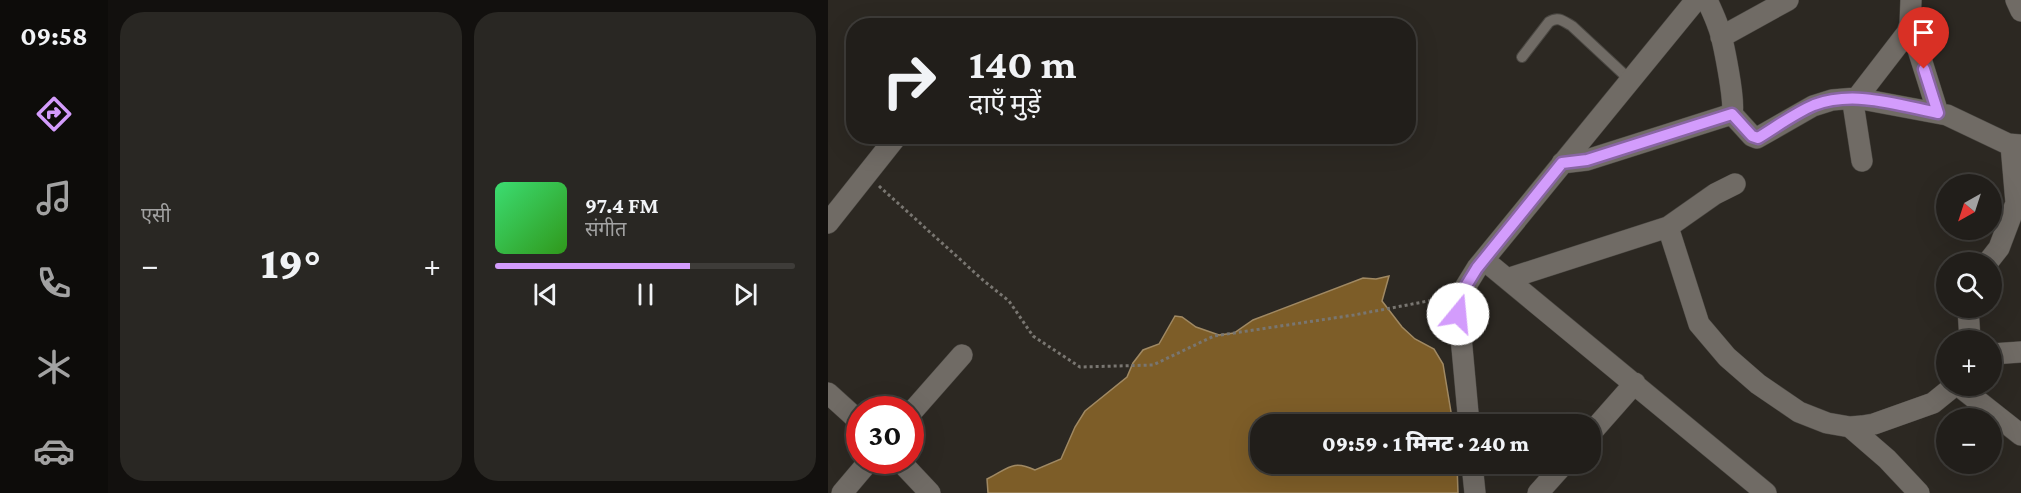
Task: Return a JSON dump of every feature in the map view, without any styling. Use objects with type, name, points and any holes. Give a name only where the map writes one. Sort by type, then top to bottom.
[{"type":"street","points":[[1468,414],[1458,314],[1461,294],[1484,260],[1696,0]]},
{"type":"street","points":[[1707,0],[1721,37],[1734,110],[1732,114]]},
{"type":"street","points":[[1721,37],[1788,0]]},
{"type":"street","points":[[1911,0],[1910,24],[1938,113]]},
{"type":"street","points":[[2016,0],[2021,11]]},
{"type":"street","points":[[1862,161],[1852,111],[1853,103],[1906,33],[1910,24]]},
{"type":"street","points":[[1732,114],[1752,136],[1758,138],[1813,106],[1832,100],[1856,98],[1938,113],[2016,145],[2016,203],[1996,252]]},
{"type":"street","points":[[1562,163],[1587,160],[1732,114]]},
{"type":"street","points":[[828,223],[891,144]]},
{"type":"street","points":[[1507,279],[1668,227],[1715,194],[1735,184]]},
{"type":"street","points":[[1668,227],[1696,319],[1726,357],[1758,384],[1799,412],[1821,422],[1850,427],[1874,424],[1934,403],[1942,396]]},
{"type":"street","points":[[1484,260],[1766,493]]},
{"type":"street","points":[[2002,353],[2021,352]]},
{"type":"street","points":[[924,398],[962,355]]},
{"type":"street","points":[[1601,422],[1635,383]]},
{"type":"street","points":[[828,393],[846,409]]},
{"type":"street","points":[[1972,396],[2021,435]]},
{"type":"street","points":[[1850,427],[1887,459],[1919,493]]},
{"type":"street","points":[[842,493],[858,474]]},
{"type":"street","points":[[912,474],[930,493]]},
{"type":"street","points":[[1473,474],[1475,493]]},
{"type":"street","points":[[1538,493],[1555,474]]},
{"type":"lane","points":[[1522,57],[1549,22],[1554,18],[1561,19],[1572,26],[1630,80]]},
{"type":"path","points":[[866,175],[1010,301],[1033,336],[1080,367],[1152,364],[1214,336],[1354,315],[1461,294]]},
{"type":"shaded area","points":[[1389,276],[1382,301],[1402,327],[1415,339],[1434,349],[1443,364],[1451,414],[1250,414],[1250,474],[1457,474],[1458,493],[988,493],[987,479],[1005,469],[1021,465],[1035,470],[1061,459],[1085,411],[1127,377],[1133,363],[1143,350],[1159,344],[1175,316],[1182,317],[1196,327],[1219,335],[1234,333],[1253,320],[1363,278],[1376,279]]},
{"type":"route","points":[[1458,314],[1461,294],[1477,268],[1562,163],[1587,160],[1732,114],[1752,136],[1758,138],[1801,112],[1832,100],[1856,98],[1938,113],[1924,69]]}]
